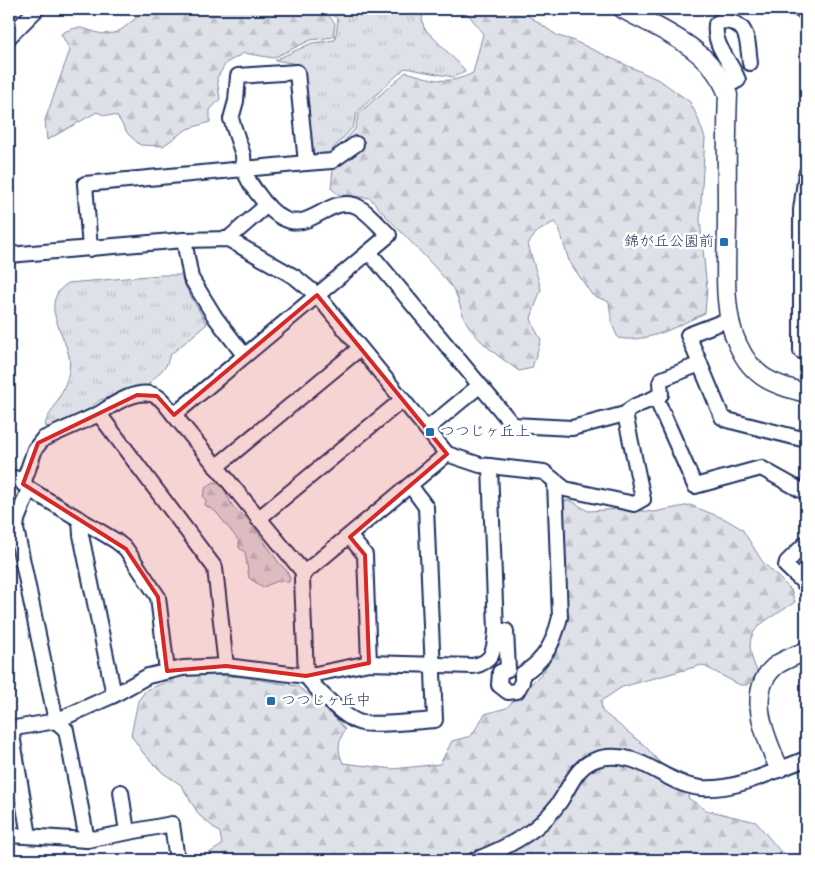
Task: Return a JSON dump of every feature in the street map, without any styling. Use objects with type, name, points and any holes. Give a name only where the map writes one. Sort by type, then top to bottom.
[{"type":"street","points":[[9,37],[37,9]]},
{"type":"street","points":[[798,9],[806,11]]},
{"type":"street","points":[[628,10],[684,42],[706,59],[722,78],[728,95],[727,280],[730,319],[738,346],[759,374],[774,385],[806,393]]},
{"type":"street","points":[[725,88],[738,80],[717,43],[714,35],[716,24],[720,21],[731,21],[745,31],[748,38],[750,63]]},
{"type":"street","points":[[174,414],[389,236],[356,206],[333,206],[314,219],[292,221],[283,218],[267,205],[249,183],[232,119],[238,76],[297,72],[306,163]]},
{"type":"street","points":[[90,248],[85,184],[332,161],[356,144]]},
{"type":"street","points":[[806,174],[802,351],[806,352]]},
{"type":"street","points":[[228,239],[267,205]]},
{"type":"street","points":[[9,255],[184,240],[228,239],[296,277],[317,295],[359,349],[447,454],[472,464],[544,472],[565,489],[583,495],[609,498],[634,504],[644,499],[625,414]]},
{"type":"street","points":[[184,240],[191,278],[215,317],[244,355]]},
{"type":"street","points":[[369,252],[513,425],[572,428],[625,414],[638,404],[656,398],[662,393],[660,383],[662,379],[700,364]]},
{"type":"street","points":[[730,319],[688,335],[722,417],[726,420],[806,440]]},
{"type":"street","points":[[216,467],[359,349]]},
{"type":"street","points":[[427,429],[479,386]]},
{"type":"street","points":[[87,840],[66,730],[56,720],[16,529],[38,444],[43,438],[100,414],[114,404],[145,394],[157,396],[174,414],[304,573]]},
{"type":"street","points":[[656,398],[695,486],[761,468],[806,493]]},
{"type":"street","points":[[258,519],[402,400]]},
{"type":"street","points":[[100,414],[215,568],[226,666]]},
{"type":"street","points":[[410,485],[426,508],[435,720],[362,723],[344,712],[314,686],[306,676],[302,579],[304,573],[350,537],[410,485],[447,454]]},
{"type":"street","points":[[29,836],[10,729],[56,720],[114,695],[148,676],[167,671],[226,666],[306,676],[369,663],[433,663],[473,666],[489,660],[494,652],[496,631],[490,466]]},
{"type":"street","points":[[9,477],[19,479],[26,486],[123,545],[156,592],[167,671]]},
{"type":"street","points":[[522,674],[514,668],[508,668],[498,676],[499,685],[508,692],[517,691],[520,687],[522,674],[535,666],[548,651],[556,634],[560,617],[555,482]]},
{"type":"street","points":[[80,519],[81,535],[114,695]]},
{"type":"street","points":[[350,537],[365,555],[369,663]]},
{"type":"street","points":[[806,543],[787,562],[786,566],[806,585]]},
{"type":"street","points":[[496,631],[506,631],[508,668]]},
{"type":"street","points":[[780,768],[765,736],[759,702],[762,683],[778,664],[806,652]]},
{"type":"street","points":[[475,860],[502,849],[536,827],[560,802],[574,774],[588,762],[600,758],[619,756],[633,758],[669,778],[701,788],[739,784],[806,759]]},
{"type":"street","points":[[121,792],[127,832]]},
{"type":"street","points":[[9,835],[87,840],[172,824],[177,860]]},
{"type":"highlighted area","points":[[317,295],[447,454],[350,537],[365,555],[369,663],[306,676],[226,666],[167,671],[158,597],[126,549],[23,484],[38,443],[137,395],[157,396],[174,415]]},
{"type":"green space","points":[[158,9],[323,9],[335,23],[333,37],[311,40],[273,58],[244,53],[226,63],[217,78],[220,99],[210,110],[210,122],[187,129],[163,146],[140,145],[128,134],[117,116],[104,115],[97,112],[47,140],[45,120],[70,50],[61,34],[77,28],[108,34],[117,32],[138,16]]},
{"type":"green space","points":[[326,9],[425,9],[422,19],[424,28],[465,72],[453,77],[405,68],[357,112],[353,127],[333,149],[332,157],[309,158],[301,69],[297,64],[275,60],[312,43],[335,40],[338,20]]},
{"type":"green space","points":[[449,9],[524,9],[526,14],[558,36],[572,40],[661,81],[690,102],[705,138],[700,220],[707,289],[705,313],[652,336],[629,339],[618,338],[612,324],[609,302],[592,295],[569,261],[559,228],[554,222],[537,232],[528,244],[541,289],[531,318],[541,340],[532,368],[519,371],[478,338],[465,320],[451,286],[370,198],[339,195],[331,188],[335,151],[355,129],[359,113],[406,72],[440,80],[455,79],[473,73],[483,34],[469,15]]},
{"type":"green space","points":[[160,275],[183,275],[186,288],[207,324],[170,355],[166,366],[146,387],[100,400],[83,413],[54,428],[45,426],[64,388],[70,363],[55,317],[55,299],[59,291],[68,283]]},
{"type":"green space","points":[[214,482],[222,485],[233,507],[250,521],[286,570],[290,578],[289,582],[278,581],[263,587],[249,578],[245,552],[239,548],[239,541],[216,512],[205,505],[206,501],[203,496],[206,487]]},
{"type":"green space","points":[[570,500],[588,511],[621,509],[654,512],[690,505],[725,519],[742,529],[762,561],[791,590],[795,602],[764,622],[752,636],[750,646],[758,673],[747,685],[740,685],[702,665],[622,687],[601,701],[602,711],[645,746],[662,765],[686,775],[693,783],[688,798],[706,810],[756,822],[780,851],[797,860],[205,860],[209,853],[222,845],[220,833],[199,815],[181,785],[163,773],[144,754],[131,735],[138,701],[146,690],[189,673],[243,677],[297,686],[325,707],[345,729],[339,746],[343,763],[393,769],[440,764],[452,741],[471,736],[485,714],[506,708],[542,673],[559,647],[567,618],[561,502]]},
{"type":"place","name":"錦が丘公園前","points":[[724,242]]},
{"type":"place","name":"つつじヶ丘上","points":[[430,432]]},
{"type":"place","name":"つつじヶ丘中","points":[[271,701]]}]
